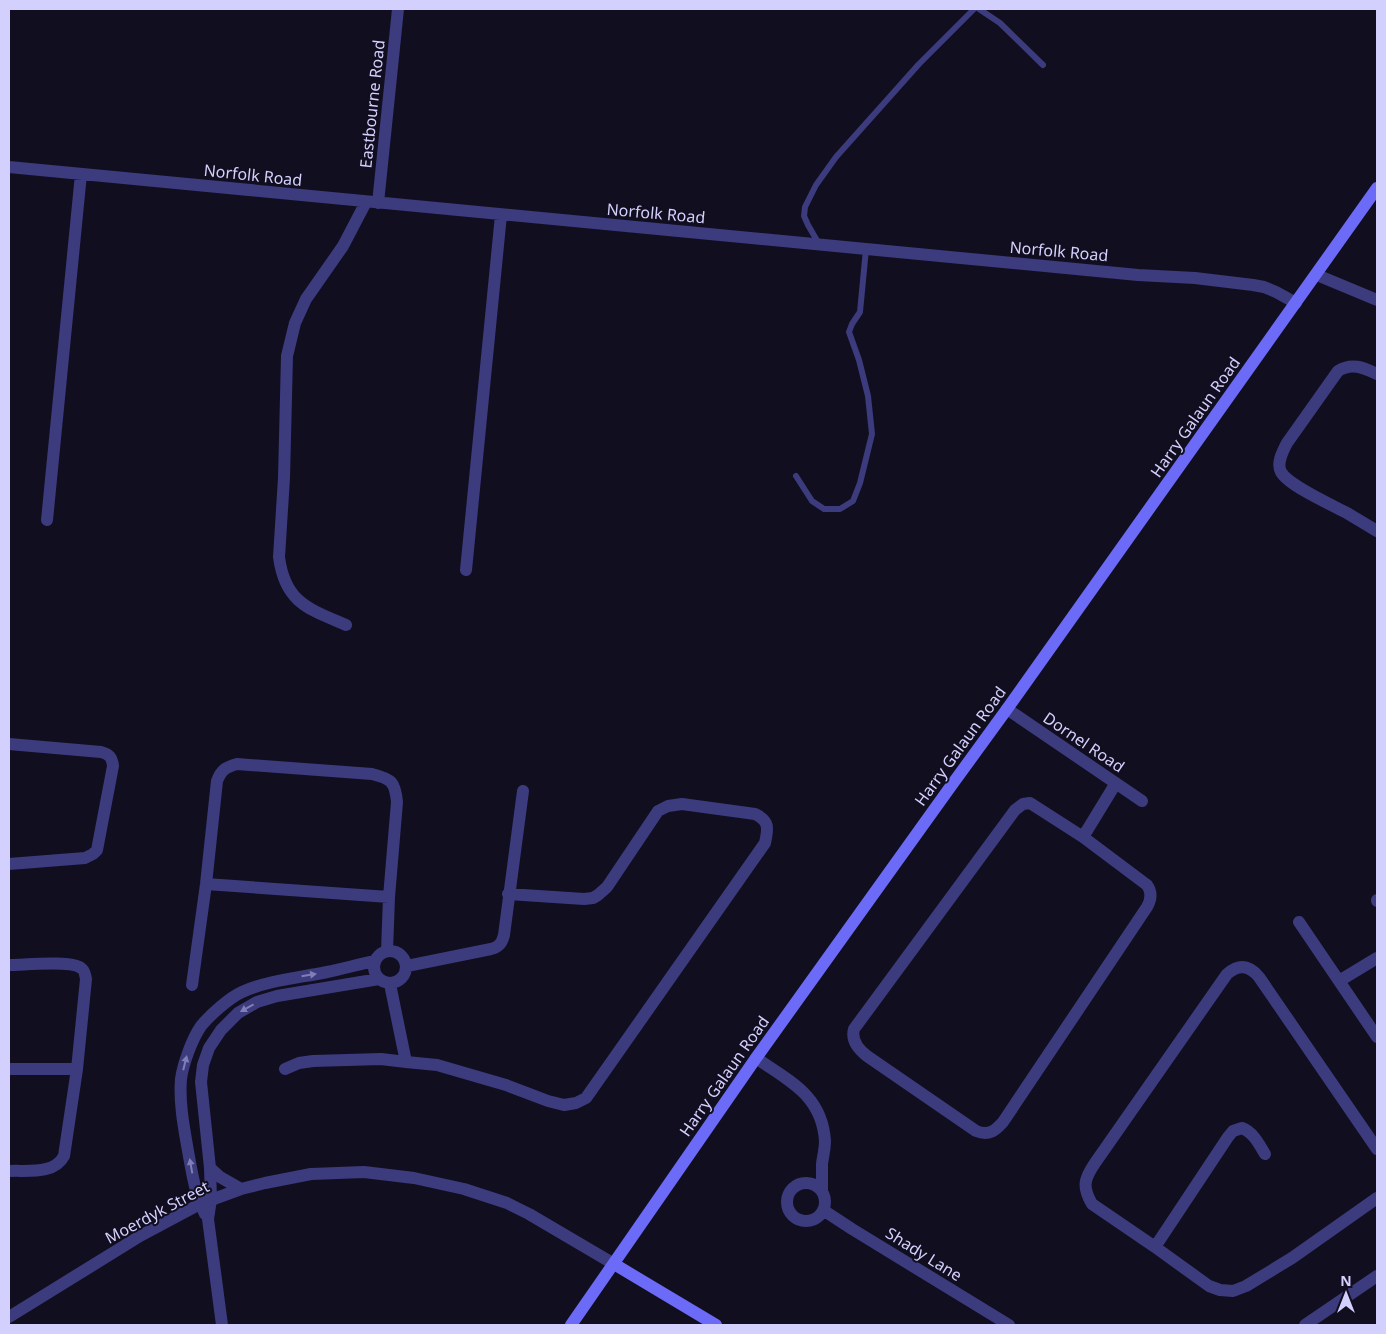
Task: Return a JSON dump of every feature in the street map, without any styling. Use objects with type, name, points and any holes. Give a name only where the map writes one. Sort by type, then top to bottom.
[{"type":"main road","name":"Harry Galaun Road","points":[[571,1325],[756,1058],[1007,710],[1377,188]]},
{"type":"main road","points":[[614,1264],[716,1325]]},
{"type":"street","name":"Eastbourne Road","points":[[372,203],[398,9]]},
{"type":"street","name":"Norfolk Road","points":[[9,167],[372,203],[1138,275],[1253,284],[1264,287],[1296,303]]},
{"type":"street","points":[[47,520],[81,174]]},
{"type":"street","points":[[346,625],[309,609],[294,597],[284,581],[280,566],[286,356],[295,323],[306,299],[372,203]]},
{"type":"street","points":[[466,570],[501,215]]},
{"type":"street","points":[[1317,275],[1377,300]]},
{"type":"street","points":[[1377,374],[1355,366],[1346,367],[1338,371],[1287,443],[1280,465],[1282,473],[1293,483],[1377,531]]},
{"type":"street","name":"Dornel Road","points":[[1007,710],[1142,801]]},
{"type":"street","points":[[9,744],[101,752],[110,756],[113,768],[98,850],[85,858],[9,864]]},
{"type":"street","points":[[192,985],[206,884],[217,781],[220,773],[228,767],[237,764],[372,774],[385,777],[392,783],[396,790],[397,802],[389,897],[388,951]]},
{"type":"street","points":[[1083,837],[1116,783]]},
{"type":"street","points":[[407,966],[496,948],[500,944],[504,935],[523,791]]},
{"type":"street","points":[[285,1069],[299,1063],[313,1061],[381,1059],[437,1065],[506,1085],[548,1101],[564,1105],[576,1104],[586,1098],[765,843],[768,832],[766,822],[755,814],[682,804],[668,806],[658,811],[607,886],[593,898],[577,900],[508,894]]},
{"type":"street","points":[[1023,804],[1030,804],[1083,837],[1147,885],[1151,892],[1149,903],[1003,1122],[990,1133],[983,1133],[860,1050],[852,1036],[854,1029],[1018,807],[1023,804]]},
{"type":"street","points":[[206,884],[389,897]]},
{"type":"street","points":[[1299,922],[1377,1037]]},
{"type":"street","points":[[222,1325],[206,1202],[210,1168],[201,1082],[203,1065],[209,1048],[221,1030],[238,1013],[257,1002],[277,996],[384,981],[395,983],[404,976],[407,966],[402,956],[388,951],[378,956],[375,961],[374,971],[384,981],[406,1062]]},
{"type":"street","points":[[1339,981],[1377,958]]},
{"type":"street","points":[[206,1202],[193,1180],[181,1111],[181,1079],[187,1055],[201,1026],[240,993],[262,984],[375,961]]},
{"type":"street","points":[[9,965],[68,964],[81,968],[85,972],[86,984],[77,1069],[64,1156],[61,1162],[54,1167],[44,1170],[9,1171]]},
{"type":"street","points":[[1376,1144],[1254,970],[1247,967],[1237,968],[1227,974],[1090,1170],[1085,1186],[1092,1204],[1209,1286],[1220,1290],[1234,1291],[1246,1286],[1292,1258],[1377,1198]]},
{"type":"street","points":[[756,1058],[800,1088],[818,1111],[823,1128],[825,1142],[822,1162],[822,1191],[825,1197],[823,1210],[810,1220],[793,1215],[788,1204],[790,1193],[794,1188],[799,1184],[806,1183],[814,1185],[822,1191]]},
{"type":"street","points":[[9,1068],[77,1069]]},
{"type":"street","points":[[184,1127],[206,1125]]},
{"type":"street","points":[[1155,1247],[1228,1137],[1234,1131],[1242,1128],[1247,1130],[1265,1154]]},
{"type":"street","points":[[806,1183],[822,1162]]},
{"type":"street","points":[[210,1168],[220,1177],[241,1189]]},
{"type":"street","name":"Moerdyk Street","points":[[9,1317],[140,1236],[206,1202],[241,1189],[310,1174],[364,1172],[414,1178],[464,1189],[507,1202],[614,1264]]},
{"type":"street","name":"Shady Lane","points":[[823,1210],[1009,1325]]},
{"type":"street","points":[[1305,1325],[1377,1276]]},
{"type":"lane","points":[[819,245],[804,216],[805,207],[816,184],[860,130],[919,64],[974,9]]},
{"type":"lane","points":[[979,9],[1000,23],[1043,65]]},
{"type":"lane","points":[[796,476],[812,501],[824,509],[840,509],[853,502],[860,483],[872,434],[868,396],[849,332],[860,312],[866,249]]}]
